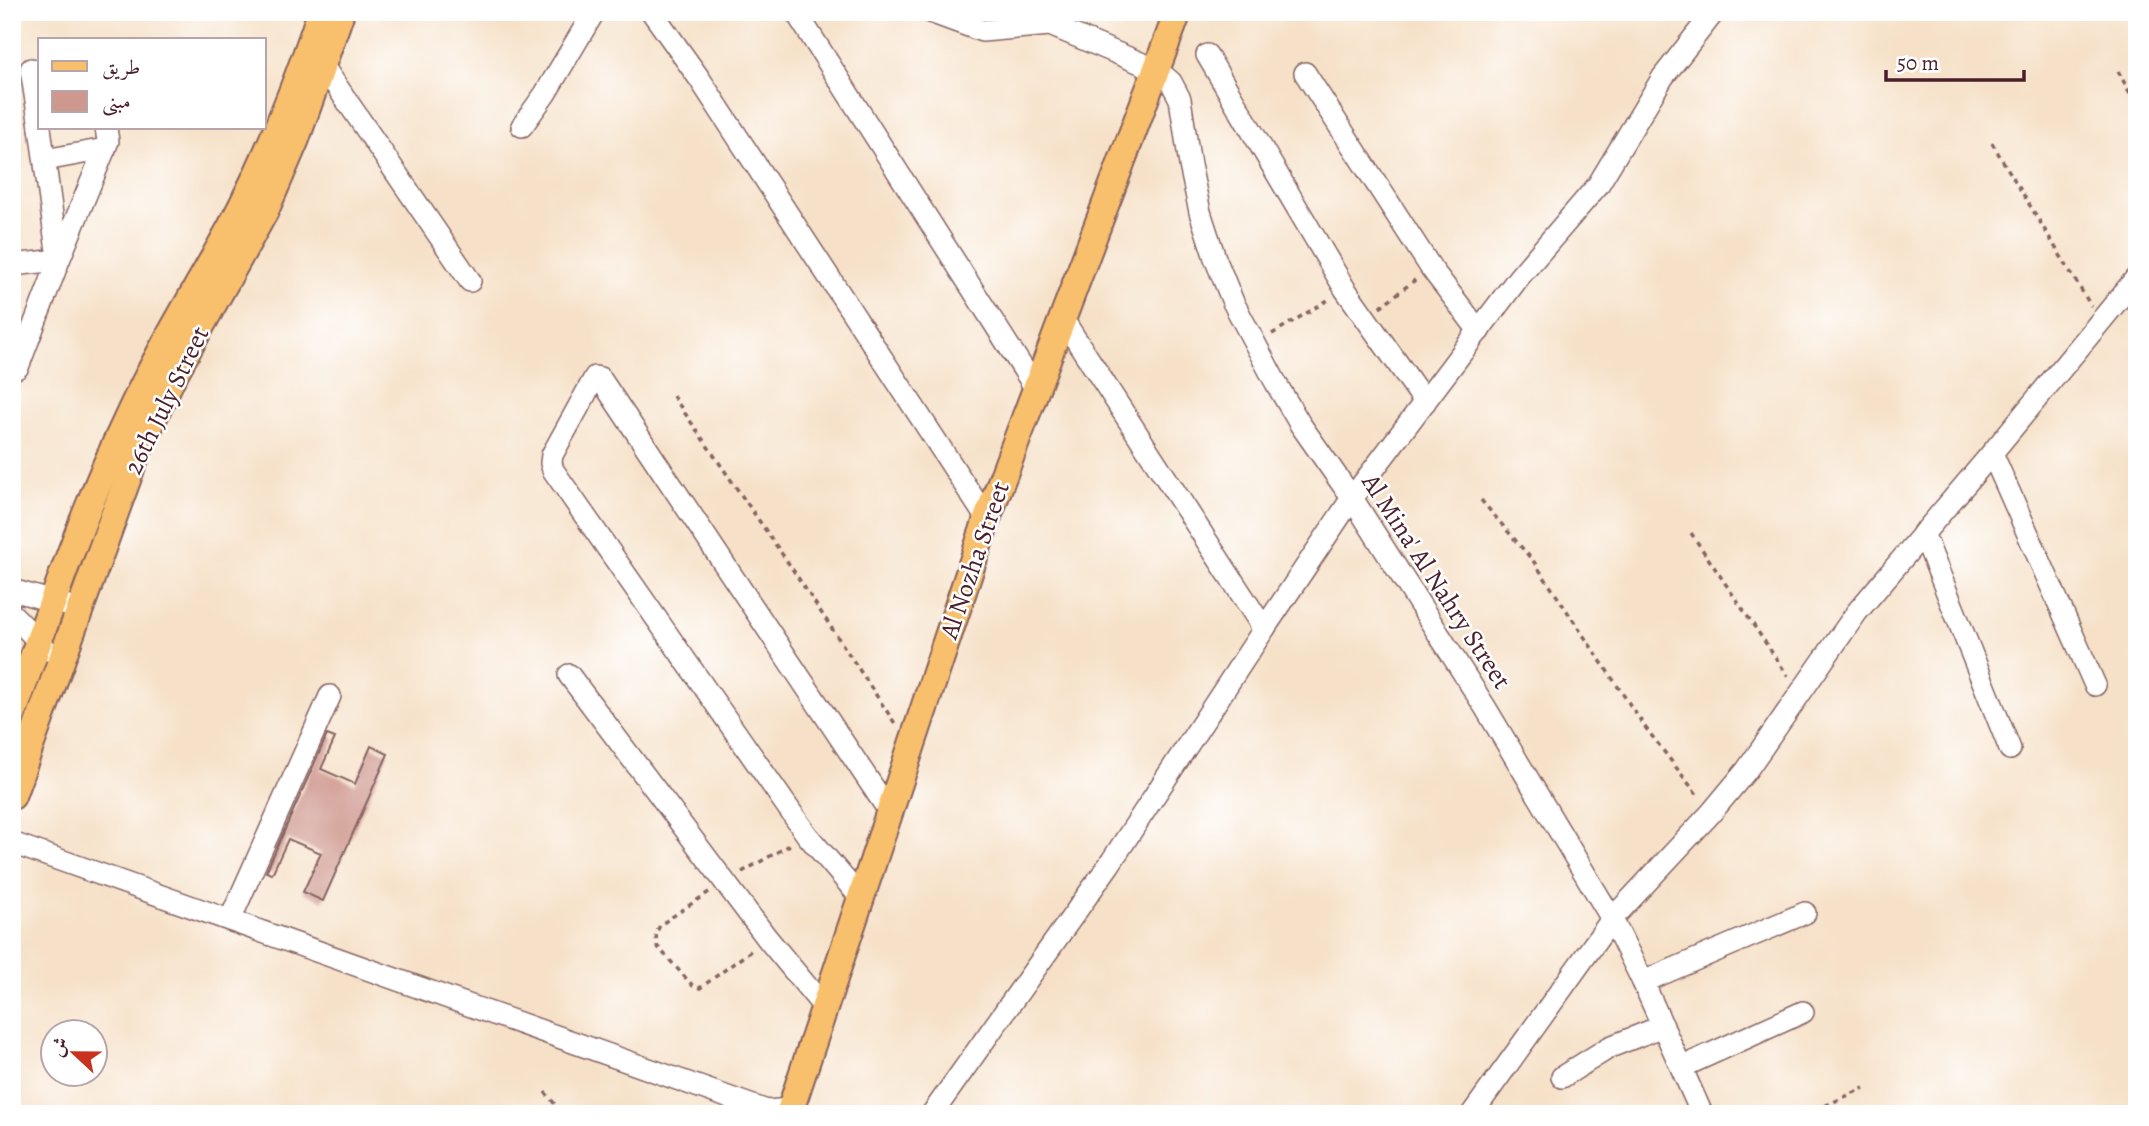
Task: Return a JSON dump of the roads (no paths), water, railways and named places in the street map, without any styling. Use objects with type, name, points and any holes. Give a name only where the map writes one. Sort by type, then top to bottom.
[{"type":"main road","name":"26th July Street","points":[[12,716],[81,525],[127,418],[264,160],[321,12]]},
{"type":"main road","name":"26th July Street","points":[[12,796],[120,498],[153,419],[191,342],[265,211],[296,139],[341,12]]},
{"type":"main road","name":"Al Nozha Street","points":[[789,1112],[987,519],[1178,12]]},
{"type":"street","points":[[522,126],[545,94],[594,12]]},
{"type":"street","points":[[652,12],[699,78],[987,519]]},
{"type":"street","points":[[796,12],[1036,389]]},
{"type":"street","points":[[930,12],[982,31],[1050,25],[1157,69]]},
{"type":"street","points":[[932,1114],[1109,865],[1352,498],[1519,276],[1598,186],[1663,77],[1714,12]]},
{"type":"street","points":[[1208,55],[1345,289],[1426,402]]},
{"type":"street","points":[[323,66],[470,281]]},
{"type":"street","points":[[31,69],[38,114]]},
{"type":"street","name":"Al Mina' Al Nahry Street","points":[[1157,69],[1171,82],[1180,99],[1200,212],[1233,302],[1255,345],[1300,424],[1352,498],[1485,707],[1612,919],[1702,1114]]},
{"type":"street","points":[[1305,73],[1431,268],[1479,331]]},
{"type":"street","points":[[40,130],[59,260]]},
{"type":"street","points":[[45,160],[108,136]]},
{"type":"street","points":[[12,349],[16,368],[108,136]]},
{"type":"street","points":[[12,265],[59,260]]},
{"type":"street","points":[[1472,1114],[1612,919],[1711,813],[1746,771],[1857,612],[2137,277]]},
{"type":"street","points":[[1062,318],[1264,629]]},
{"type":"street","points":[[860,897],[807,835],[553,470],[552,455],[595,377],[600,378],[889,811]]},
{"type":"street","points":[[1992,453],[2095,685]]},
{"type":"street","points":[[1923,533],[2010,749]]},
{"type":"street","points":[[12,590],[80,609]]},
{"type":"street","points":[[12,614],[60,664]]},
{"type":"street","points":[[569,675],[767,938],[824,1007]]},
{"type":"street","points":[[230,920],[330,696]]},
{"type":"street","points":[[12,843],[767,1111],[789,1112]]},
{"type":"street","points":[[1643,982],[1805,913]]},
{"type":"street","points":[[1682,1067],[1802,1012]]},
{"type":"street","points":[[1562,1077],[1611,1047],[1663,1026]]}]
